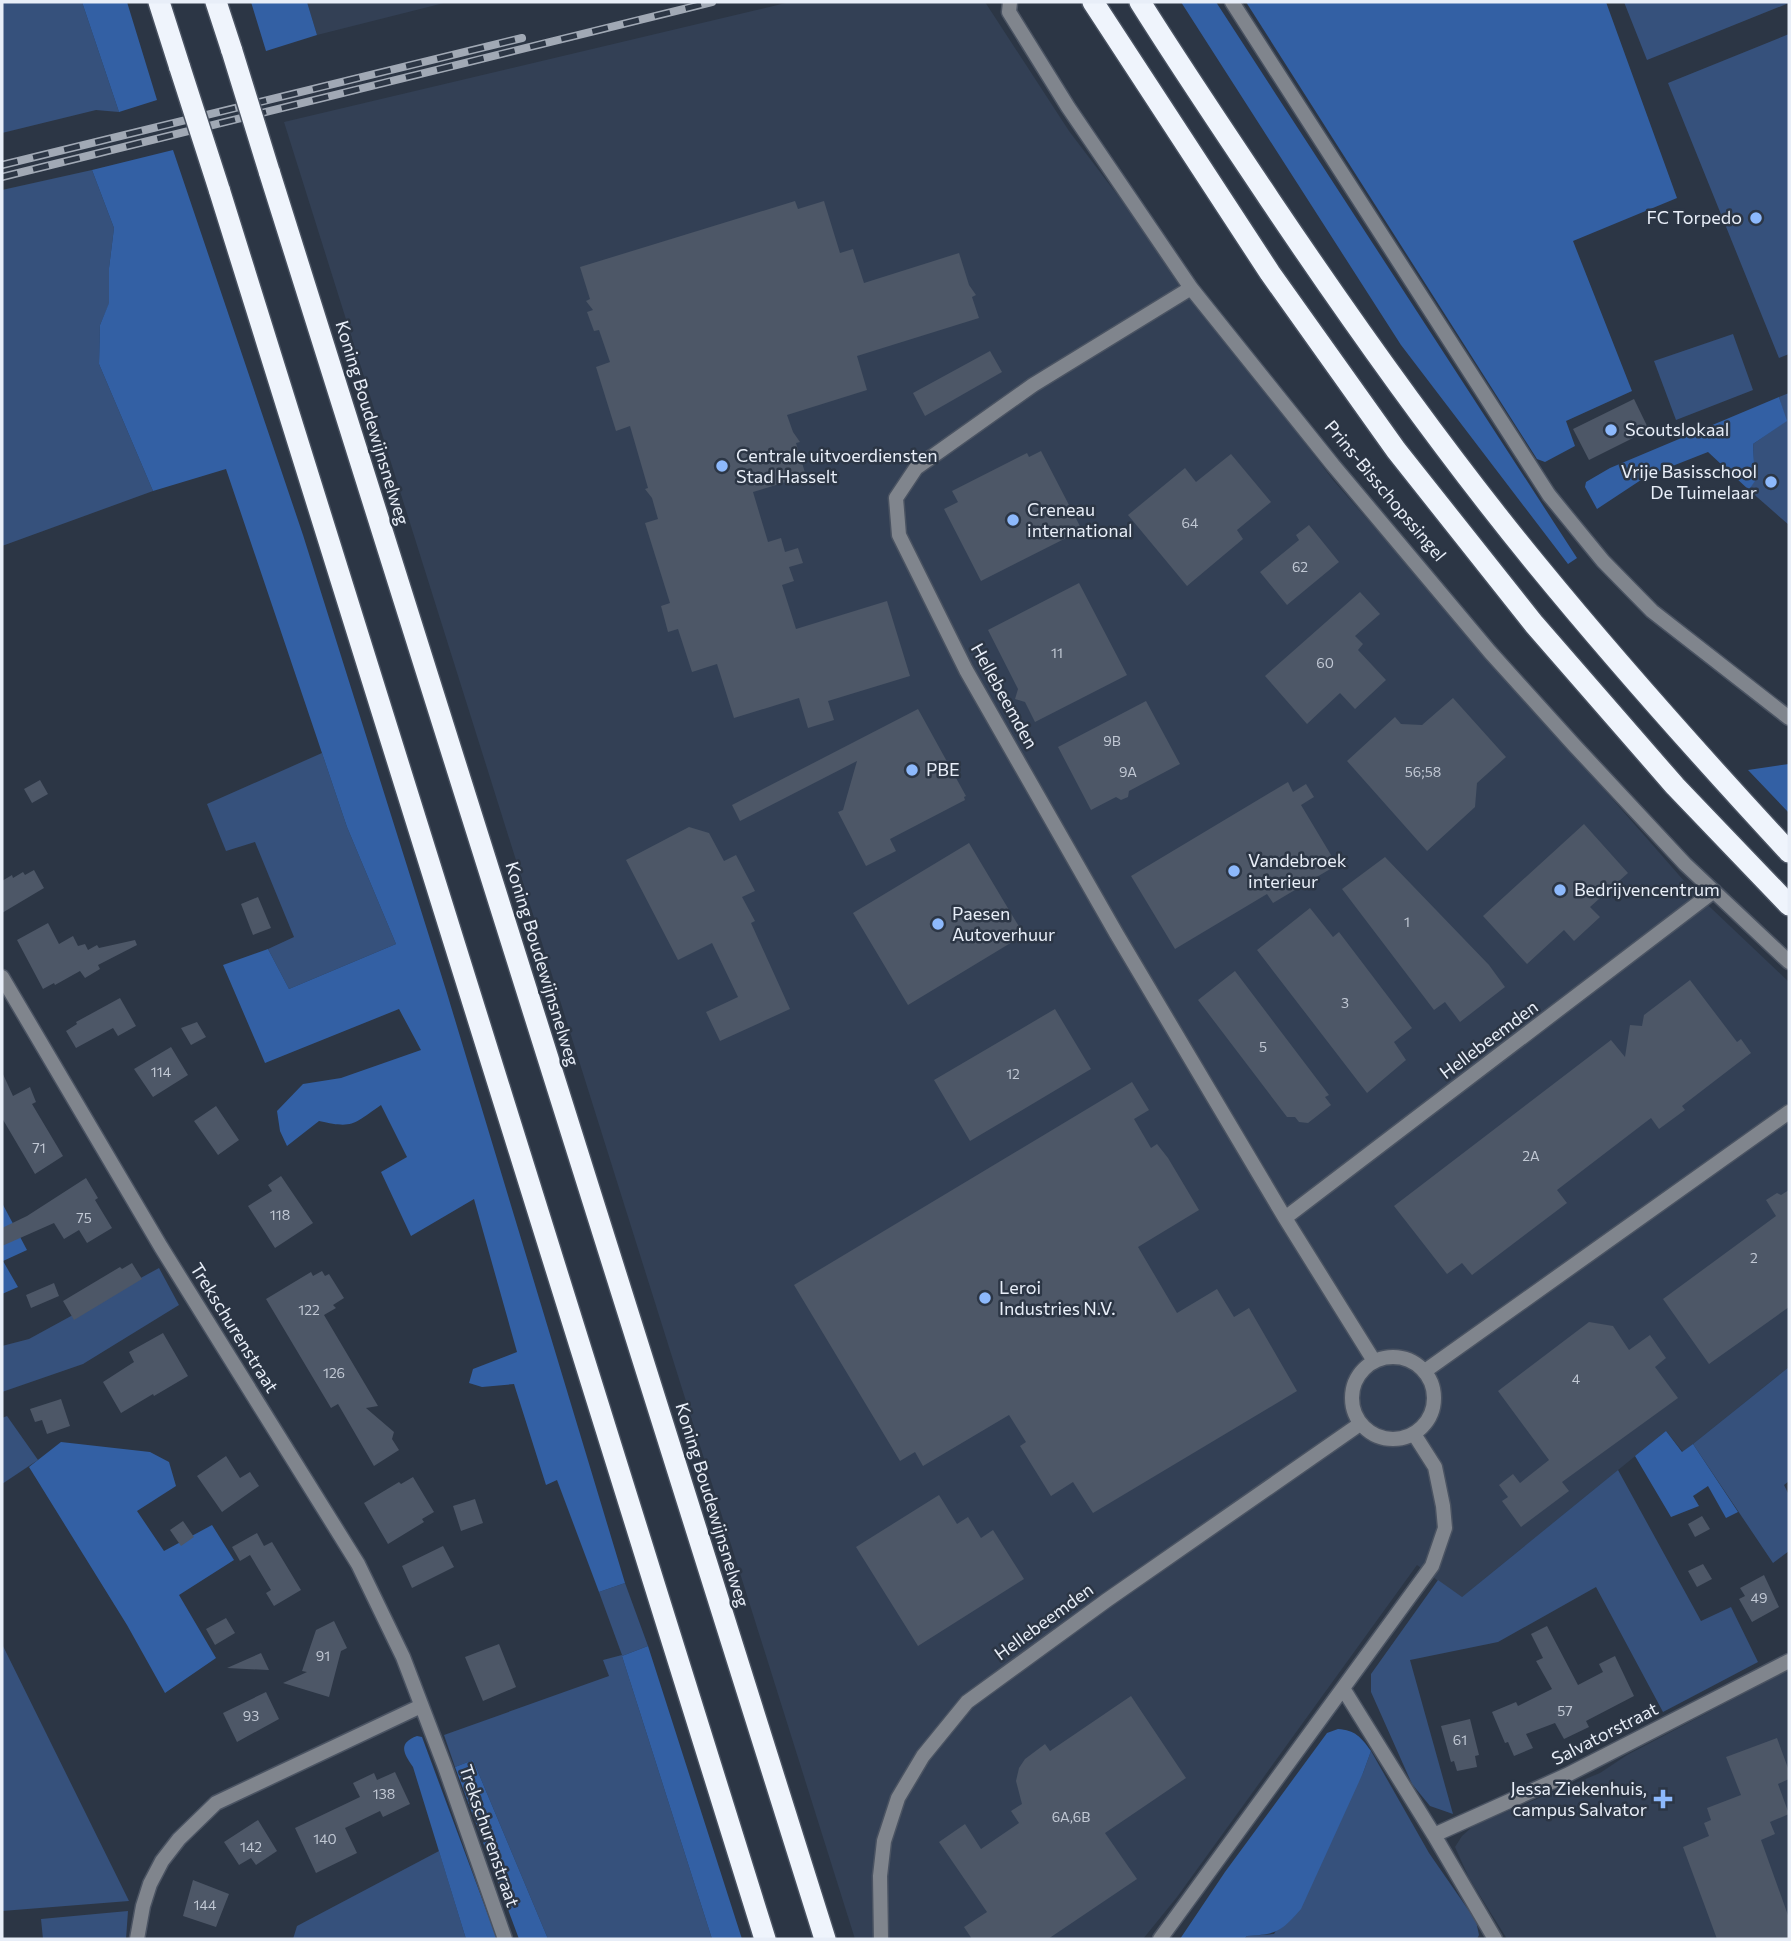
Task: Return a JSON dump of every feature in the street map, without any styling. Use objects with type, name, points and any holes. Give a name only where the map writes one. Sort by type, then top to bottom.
[{"type":"highway","points":[[159,2],[765,1939]]},
{"type":"highway","name":"Koning Boudewijnsnelweg","points":[[216,2],[825,1939]]},
{"type":"highway","name":"Prins-Bisschopssingel","points":[[1093,2],[1263,262],[1395,450],[1534,624],[1723,838],[1789,905]]},
{"type":"highway","points":[[1140,2],[1353,323],[1439,440],[1536,564],[1660,710],[1789,852]]},
{"type":"street","name":"Prins-Bisschopssingel","points":[[1010,2],[1009,12],[1068,107],[1191,288],[1333,465],[1490,652],[1661,839],[1789,962]]},
{"type":"street","points":[[1232,2],[1549,495],[1602,561],[1652,611],[1789,718]]},
{"type":"street","name":"Hellebeemden","points":[[1191,288],[1033,385],[916,468],[896,498],[899,535],[966,670],[1116,933],[1285,1218],[1374,1361]]},
{"type":"street","name":"Hellebeemden","points":[[1285,1218],[1714,891]]},
{"type":"street","name":"Trekschurenstraat","points":[[2,977],[161,1247],[358,1564],[403,1657],[505,1939]]},
{"type":"street","points":[[1426,1371],[1789,1112]]},
{"type":"street","points":[[1387,1356],[1401,1357],[1415,1362],[1426,1371],[1434,1387],[1435,1405],[1427,1422],[1414,1434],[1395,1440],[1376,1436],[1360,1424],[1352,1408],[1352,1389],[1360,1373],[1374,1361],[1387,1356]]},
{"type":"street","name":"Hellebeemden","points":[[881,1939],[880,1876],[884,1841],[898,1797],[923,1755],[967,1702],[1107,1600],[1360,1424]]},
{"type":"street","points":[[1160,1939],[1432,1566],[1445,1528],[1435,1467],[1414,1434]]},
{"type":"street","name":"Salvatorstraat","points":[[1434,1835],[1567,1775],[1789,1661]]},
{"type":"street","points":[[1344,1690],[1495,1939]]},
{"type":"street","points":[[137,1939],[150,1884],[162,1861],[197,1820],[216,1803],[421,1706]]},
{"type":"shaded area","points":[[2,2],[82,2],[119,112],[96,110],[2,133]]},
{"type":"shaded area","points":[[82,2],[127,2],[157,100],[119,112]]},
{"type":"shaded area","points":[[251,2],[307,2],[317,35],[266,51]]},
{"type":"shaded area","points":[[307,2],[448,2],[317,35]]},
{"type":"shaded area","points":[[790,2],[985,2],[1069,131],[1333,480],[1692,890],[1789,982],[1789,1367],[1683,1452],[1666,1431],[1461,1598],[1417,1565],[1177,1897],[1143,1939],[855,1939],[284,122]]},
{"type":"shaded area","points":[[1181,2],[1216,2],[1577,558],[1568,564],[1401,345]]},
{"type":"shaded area","points":[[1246,2],[1606,2],[1677,198],[1573,241],[1632,391],[1566,421],[1575,446],[1545,462],[1537,459]]},
{"type":"shaded area","points":[[1624,2],[1789,2],[1789,3],[1647,60]]},
{"type":"shaded area","name":"FC Torpedo","points":[[1789,34],[1789,354],[1779,358],[1668,83]]},
{"type":"shaded area","points":[[173,150],[303,535],[446,990],[625,1583],[599,1592],[557,1480],[546,1485],[514,1384],[482,1387],[469,1383],[473,1369],[517,1352],[474,1199],[411,1236],[381,1172],[407,1157],[381,1105],[353,1123],[340,1125],[319,1121],[287,1146],[280,1131],[277,1111],[303,1084],[341,1078],[421,1050],[399,1009],[265,1063],[223,965],[268,949],[289,989],[396,944],[347,827],[226,469],[153,491],[99,364],[100,325],[109,303],[109,268],[114,228],[92,170]]},
{"type":"shaded area","points":[[92,170],[114,228],[109,268],[109,304],[100,325],[99,364],[153,491],[2,546],[2,190]]},
{"type":"shaded area","points":[[1733,334],[1753,390],[1676,420],[1654,361]]},
{"type":"shaded area","name":"Vrije Basisschool De Tuimelaar","points":[[1789,393],[1789,525],[1749,490],[1755,480],[1753,444],[1786,421],[1779,397]]},
{"type":"shaded area","points":[[1779,397],[1787,421],[1753,444],[1755,481],[1749,490],[1708,452],[1647,476],[1597,509],[1585,487],[1586,482],[1610,468]]},
{"type":"shaded area","points":[[322,753],[347,827],[396,944],[289,989],[268,949],[294,937],[255,842],[226,851],[207,804]]},
{"type":"shaded area","points":[[1789,764],[1789,813],[1748,770]]},
{"type":"shaded area","points":[[2,1203],[27,1250],[3,1261],[18,1287],[2,1294]]},
{"type":"shaded area","points":[[159,1268],[179,1305],[83,1364],[2,1392],[2,1346],[29,1339]]},
{"type":"shaded area","points":[[1789,1367],[1789,1481],[1784,1485],[1789,1495],[1789,1551],[1773,1563],[1693,1444]]},
{"type":"shaded area","points":[[7,1416],[38,1460],[2,1484],[2,1418]]},
{"type":"shaded area","points":[[1666,1431],[1682,1452],[1693,1444],[1738,1512],[1726,1518],[1708,1486],[1693,1496],[1699,1506],[1671,1517],[1635,1456]]},
{"type":"shaded area","points":[[61,1442],[150,1452],[169,1462],[176,1486],[137,1511],[164,1551],[212,1525],[234,1560],[179,1595],[216,1658],[165,1693],[127,1625],[29,1467]]},
{"type":"shaded area","points":[[1618,1470],[1701,1621],[1731,1607],[1758,1662],[1663,1712],[1596,1587],[1498,1642],[1410,1660],[1453,1814],[1430,1806],[1412,1784],[1371,1692],[1371,1674],[1438,1580],[1462,1597]]},
{"type":"shaded area","points":[[625,1583],[648,1646],[622,1656],[712,1939],[548,1939],[473,1760],[455,1767],[444,1735],[609,1676],[603,1660],[622,1655],[599,1592]]},
{"type":"shaded area","points":[[2,1644],[129,1901],[2,1911]]},
{"type":"shaded area","points":[[648,1646],[742,1939],[712,1939],[622,1656]]},
{"type":"shaded area","name":"Jessa Ziekenhuis, campus Salvator","points":[[1789,1670],[1789,1939],[1507,1939],[1469,1878],[1455,1847],[1462,1836],[1474,1825],[1600,1773],[1627,1755]]},
{"type":"shaded area","points":[[1338,1729],[1357,1735],[1371,1751],[1301,1909],[1288,1923],[1272,1933],[1247,1936],[1244,1939],[1180,1939],[1225,1872],[1327,1733]]},
{"type":"shaded area","points":[[417,1736],[422,1737],[497,1939],[466,1939],[413,1767],[404,1749],[407,1742]]},
{"type":"shaded area","points":[[1371,1751],[1429,1853],[1476,1921],[1479,1935],[1477,1939],[1244,1939],[1247,1936],[1274,1934],[1363,1773]]},
{"type":"shaded area","points":[[473,1760],[548,1939],[519,1939],[455,1767]]},
{"type":"shaded area","points":[[439,1851],[466,1939],[293,1939],[297,1926]]},
{"type":"shaded area","points":[[128,1911],[126,1939],[43,1939],[41,1919]]},
{"type":"building","name":"Centrale uitvoerdiensten Stad Hasselt","points":[[795,201],[798,209],[824,201],[840,253],[853,249],[864,283],[959,253],[969,285],[976,295],[972,297],[979,318],[857,356],[867,390],[787,415],[800,442],[796,443],[806,476],[753,492],[768,542],[781,538],[785,552],[798,548],[803,563],[789,567],[794,581],[782,585],[796,629],[887,601],[910,676],[828,701],[834,720],[808,728],[799,698],[734,718],[717,664],[692,672],[678,629],[668,632],[661,606],[670,603],[645,523],[658,519],[652,498],[645,489],[648,488],[630,426],[616,431],[596,367],[610,362],[599,330],[594,331],[587,312],[593,310],[586,301],[590,299],[580,267]]},
{"type":"building","points":[[990,351],[1002,372],[925,416],[913,393]]},
{"type":"building","name":"Scoutslokaal","points":[[1634,399],[1649,430],[1589,460],[1573,429]]},
{"type":"building","name":"Creneau international","points":[[1041,451],[1082,530],[981,581],[944,509],[958,502],[952,491],[1027,453],[1029,457]]},
{"type":"building","points":[[1231,454],[1271,502],[1237,530],[1243,539],[1187,586],[1128,515],[1185,468],[1196,482]]},
{"type":"building","points":[[1309,525],[1339,562],[1287,605],[1260,572],[1299,540],[1296,535]]},
{"type":"building","points":[[1079,583],[1127,675],[1035,722],[1025,702],[1015,699],[1018,689],[988,630]]},
{"type":"building","points":[[1360,592],[1380,614],[1355,636],[1363,644],[1358,650],[1386,680],[1355,709],[1340,693],[1307,724],[1265,676]]},
{"type":"building","points":[[1453,698],[1506,757],[1477,783],[1475,807],[1427,851],[1347,761],[1395,717],[1401,724],[1422,725]]},
{"type":"building","points":[[1146,701],[1180,764],[1129,791],[1128,797],[1121,800],[1116,797],[1091,810],[1058,747]]},
{"type":"building","name":"PBE","points":[[918,709],[966,796],[965,800],[890,839],[896,851],[866,866],[838,812],[843,810],[857,761],[740,821],[732,805]]},
{"type":"building","points":[[40,780],[48,794],[32,803],[24,789]]},
{"type":"building","name":"Vandebroek interieur","points":[[1288,782],[1293,792],[1306,784],[1314,797],[1301,805],[1337,865],[1273,903],[1267,894],[1175,949],[1131,876]]},
{"type":"building","name":"Bedrijvencentrum","points":[[1584,824],[1628,873],[1590,907],[1600,917],[1574,941],[1564,930],[1527,964],[1483,916]]},
{"type":"building","points":[[689,827],[709,833],[724,861],[736,855],[755,891],[742,897],[755,921],[751,923],[790,1009],[720,1041],[706,1012],[738,997],[712,943],[678,960],[626,860]]},
{"type":"building","name":"Paesen Autoverhuur","points":[[969,843],[1024,935],[908,1005],[853,913]]},
{"type":"building","points":[[1385,857],[1489,965],[1505,987],[1460,1022],[1445,1002],[1434,1010],[1342,889]]},
{"type":"building","points":[[34,870],[44,888],[2,913],[2,881],[12,875],[13,878]]},
{"type":"building","points":[[258,897],[271,928],[253,935],[241,904]]},
{"type":"building","points":[[1310,908],[1333,937],[1339,932],[1412,1028],[1394,1042],[1406,1060],[1367,1093],[1257,950]]},
{"type":"building","points":[[48,923],[59,944],[73,936],[78,946],[85,944],[88,950],[97,945],[99,948],[135,940],[137,945],[98,965],[100,969],[85,978],[80,971],[43,989],[17,940]]},
{"type":"building","points":[[1235,971],[1329,1095],[1325,1097],[1331,1105],[1308,1123],[1299,1122],[1295,1117],[1287,1117],[1198,1000]]},
{"type":"building","points":[[1690,980],[1737,1042],[1741,1039],[1751,1053],[1682,1106],[1685,1110],[1659,1129],[1651,1118],[1557,1190],[1567,1203],[1472,1275],[1462,1263],[1447,1274],[1394,1206],[1611,1040],[1625,1057],[1630,1025],[1642,1026],[1644,1015]]},
{"type":"building","points":[[120,998],[136,1026],[118,1036],[113,1028],[76,1048],[66,1031],[77,1024],[76,1022]]},
{"type":"building","points":[[1055,1009],[1091,1069],[970,1141],[934,1080]]},
{"type":"building","points":[[197,1022],[206,1037],[191,1045],[181,1028]]},
{"type":"building","points":[[171,1047],[188,1075],[153,1097],[134,1069]]},
{"type":"building","points":[[2,1072],[13,1096],[30,1087],[36,1102],[32,1104],[63,1156],[35,1174],[2,1118]]},
{"type":"building","name":"Leroi Industries N.V.","points":[[1132,1082],[1149,1110],[1134,1119],[1151,1148],[1157,1144],[1168,1158],[1199,1210],[1138,1247],[1177,1313],[1217,1289],[1234,1317],[1249,1308],[1297,1391],[1093,1513],[1073,1482],[1051,1496],[1020,1446],[1026,1442],[1009,1415],[923,1466],[915,1452],[900,1461],[794,1285]]},
{"type":"building","points":[[216,1106],[239,1140],[218,1155],[194,1121]]},
{"type":"building","points":[[281,1176],[313,1223],[275,1248],[248,1206],[272,1191],[268,1185]]},
{"type":"building","points":[[86,1178],[98,1198],[95,1200],[112,1228],[87,1243],[79,1230],[64,1239],[54,1223],[2,1246],[2,1228],[27,1216]]},
{"type":"building","points":[[1789,1190],[1789,1307],[1709,1364],[1663,1299],[1776,1216],[1766,1200]]},
{"type":"building","points":[[132,1263],[142,1279],[74,1320],[63,1301],[120,1267],[122,1269]]},
{"type":"building","points":[[322,1271],[325,1276],[329,1274],[344,1298],[333,1305],[336,1308],[324,1315],[378,1406],[366,1408],[394,1432],[392,1439],[399,1450],[374,1466],[338,1404],[331,1408],[266,1299],[311,1272],[313,1276]]},
{"type":"building","points":[[54,1283],[59,1296],[31,1308],[26,1295]]},
{"type":"building","points":[[1589,1322],[1613,1326],[1629,1350],[1650,1335],[1666,1358],[1655,1367],[1678,1398],[1562,1482],[1569,1491],[1521,1527],[1502,1501],[1508,1497],[1499,1485],[1513,1474],[1520,1483],[1549,1460],[1498,1391]]},
{"type":"building","points":[[163,1333],[188,1376],[121,1413],[103,1382],[134,1362],[129,1352]]},
{"type":"building","points":[[61,1399],[70,1426],[47,1434],[42,1420],[35,1422],[30,1409]]},
{"type":"building","points":[[226,1456],[240,1478],[250,1472],[259,1486],[222,1512],[197,1476]]},
{"type":"building","points":[[413,1477],[434,1512],[422,1519],[424,1522],[388,1544],[364,1503],[399,1482],[401,1484]]},
{"type":"building","points":[[939,1495],[957,1524],[968,1517],[981,1538],[993,1530],[1024,1579],[918,1646],[856,1547]]},
{"type":"building","points":[[475,1499],[483,1523],[461,1531],[453,1506]]},
{"type":"building","points":[[1702,1516],[1710,1529],[1695,1537],[1688,1524]]},
{"type":"building","points":[[183,1521],[194,1537],[181,1546],[170,1530]]},
{"type":"building","points":[[257,1533],[264,1546],[272,1542],[301,1590],[274,1606],[266,1593],[271,1590],[250,1555],[240,1561],[232,1547]]},
{"type":"building","points":[[443,1546],[454,1567],[412,1588],[402,1566]]},
{"type":"building","points":[[1703,1564],[1712,1579],[1697,1587],[1688,1571]]},
{"type":"building","points":[[1764,1575],[1779,1607],[1752,1622],[1739,1599],[1745,1596],[1740,1588]]},
{"type":"building","points":[[226,1618],[235,1633],[215,1645],[206,1629]]},
{"type":"building","points":[[334,1621],[347,1648],[341,1651],[329,1697],[283,1683],[307,1672],[302,1671],[316,1630]]},
{"type":"building","points":[[1547,1626],[1578,1685],[1603,1672],[1599,1664],[1615,1656],[1634,1696],[1586,1721],[1589,1727],[1564,1739],[1555,1723],[1526,1734],[1533,1748],[1514,1756],[1508,1742],[1505,1743],[1492,1712],[1516,1702],[1518,1706],[1552,1689],[1536,1661],[1543,1658],[1531,1634]]},
{"type":"building","points":[[499,1644],[516,1687],[483,1701],[465,1657]]},
{"type":"building","points":[[261,1653],[269,1670],[227,1668]]},
{"type":"building","points":[[266,1692],[279,1719],[237,1742],[223,1713]]},
{"type":"building","points":[[1131,1696],[1186,1778],[1105,1833],[1137,1879],[1048,1939],[972,1939],[964,1927],[987,1912],[939,1842],[965,1824],[981,1849],[1019,1823],[1011,1811],[1022,1804],[1016,1781],[1019,1768],[1025,1759],[1045,1744],[1050,1751]]},
{"type":"building","points":[[1470,1719],[1479,1755],[1475,1756],[1477,1767],[1457,1771],[1454,1761],[1451,1762],[1441,1726]]},
{"type":"building","points":[[1777,1738],[1789,1771],[1789,1779],[1778,1784],[1789,1814],[1770,1822],[1775,1834],[1761,1840],[1789,1918],[1789,1939],[1717,1939],[1683,1847],[1709,1836],[1704,1823],[1711,1820],[1707,1808],[1741,1795],[1726,1757]]},
{"type":"building","points":[[395,1772],[410,1804],[383,1817],[380,1811],[345,1828],[357,1853],[316,1873],[295,1828],[360,1797],[353,1783],[374,1773],[377,1780]]},
{"type":"building","points":[[258,1820],[277,1851],[256,1865],[251,1858],[239,1865],[224,1842]]},
{"type":"building","points":[[193,1880],[229,1894],[216,1927],[183,1916]]},
{"type":"railway","points":[[2,177],[712,2]]},
{"type":"railway","points":[[2,165],[522,38]]},
{"type":"place","name":"FC Torpedo","points":[[1756,218]]},
{"type":"place","name":"Scoutslokaal","points":[[1611,430]]},
{"type":"place","name":"Centrale uitvoerdiensten Stad Hasselt","points":[[722,466]]},
{"type":"place","name":"Vrije Basisschool De Tuimelaar","points":[[1771,482]]},
{"type":"place","name":"Creneau international","points":[[1013,520]]},
{"type":"place","name":"PBE","points":[[912,770]]},
{"type":"place","name":"Vandebroek interieur","points":[[1234,871]]},
{"type":"place","name":"Bedrijvencentrum","points":[[1560,890]]},
{"type":"place","name":"Paesen Autoverhuur","points":[[938,924]]},
{"type":"place","name":"Leroi Industries N.V.","points":[[985,1298]]},
{"type":"place","name":"Jessa Ziekenhuis, campus Salvator","points":[[1663,1799]]}]
